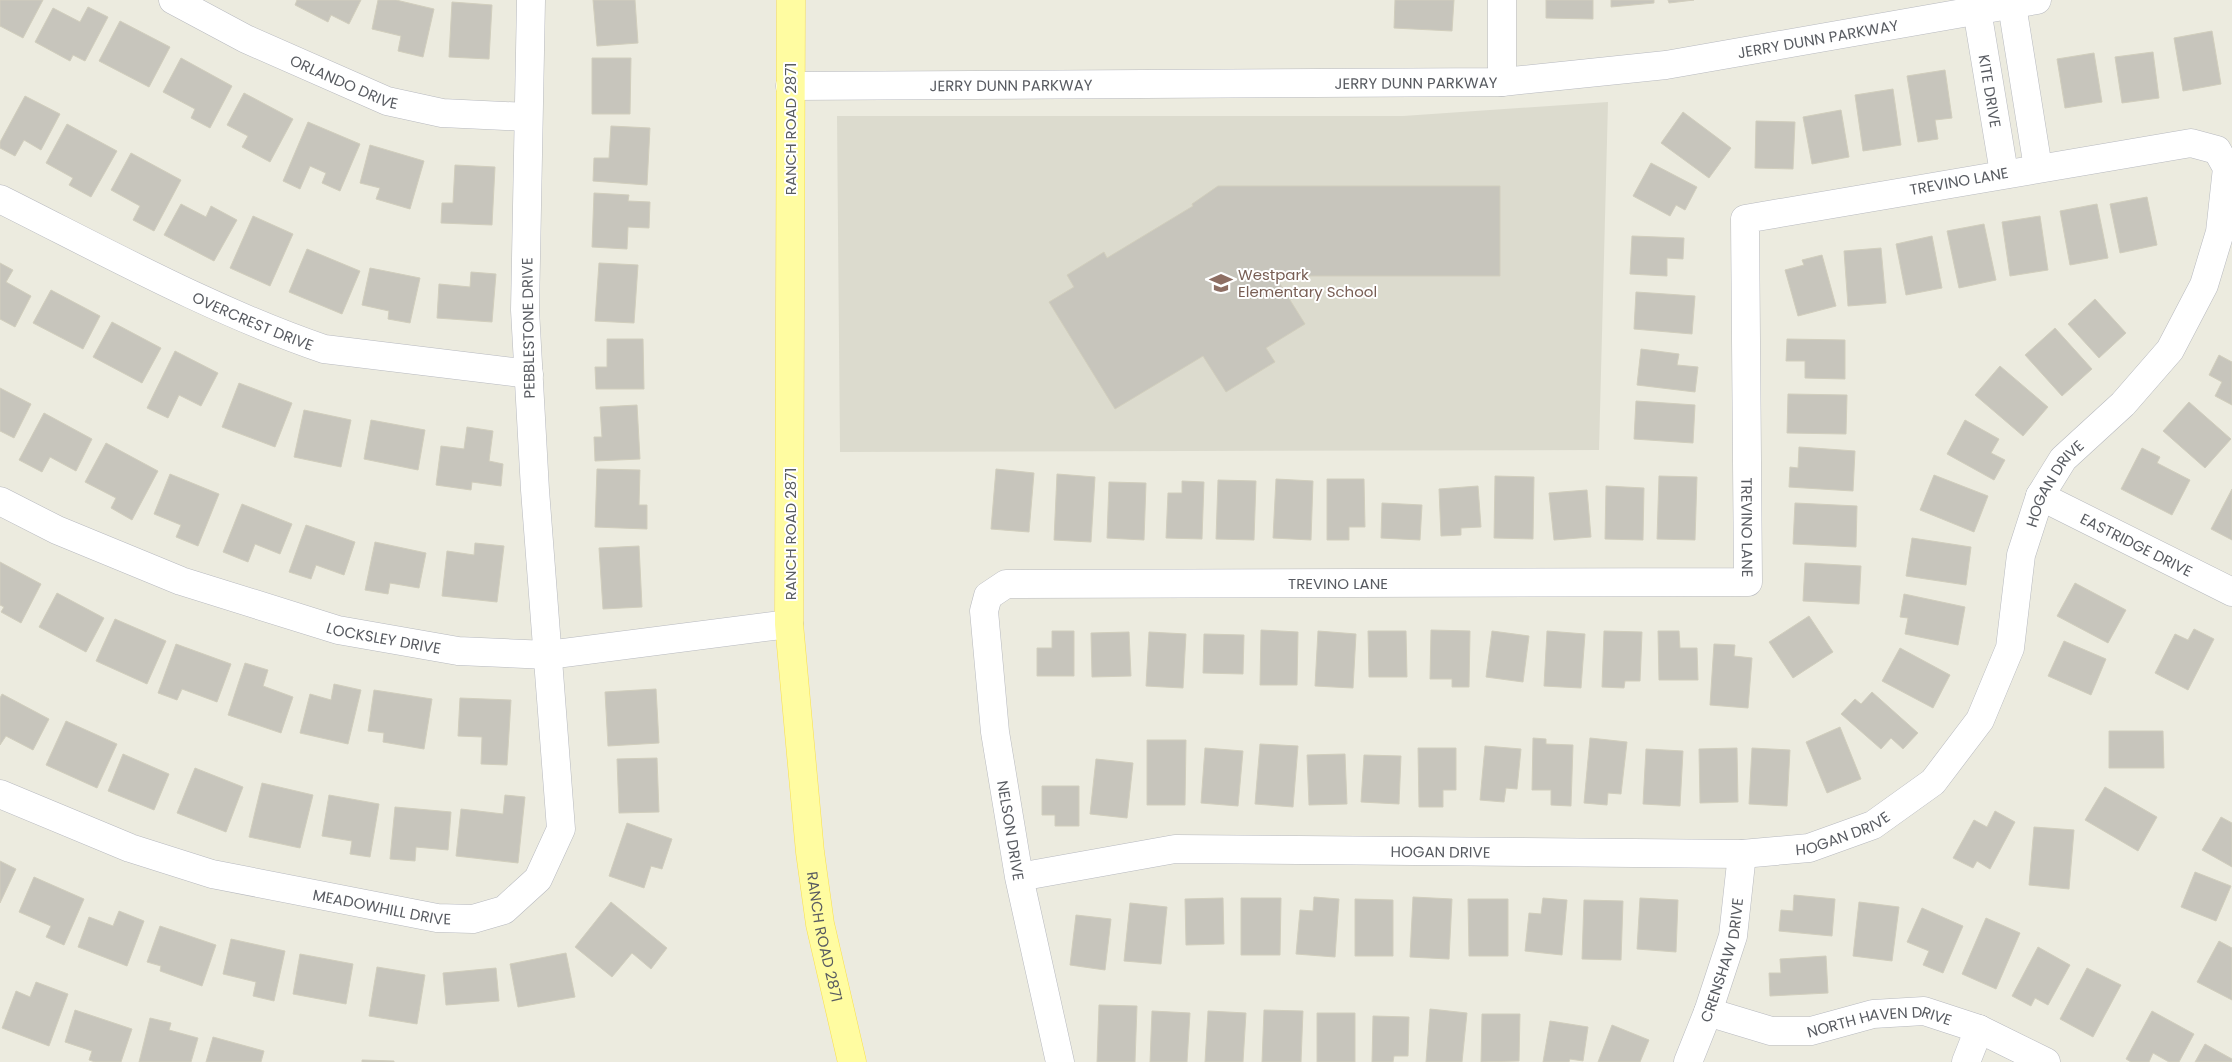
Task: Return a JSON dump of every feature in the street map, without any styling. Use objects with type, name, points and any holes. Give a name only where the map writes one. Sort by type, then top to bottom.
[{"type":"main road","name":"RANCH ROAD 2871","points":[[791,0],[790,624],[809,842],[816,897],[820,924],[852,1062]]},
{"type":"street","name":"ORLANDO DRIVE","points":[[173,0],[246,39],[387,102],[442,113],[528,117]]},
{"type":"street","name":"PEBBLESTONE DRIVE","points":[[531,0],[526,310],[534,490],[548,655]]},
{"type":"street","points":[[1502,0],[1502,82]]},
{"type":"street","name":"JERRY DUNN PARKWAY","points":[[790,86],[1502,82],[1666,65],[2025,2]]},
{"type":"street","points":[[2025,2],[2038,168]]},
{"type":"street","name":"KITE DRIVE","points":[[1977,10],[2004,173]]},
{"type":"street","name":"TREVINO LANE","points":[[988,596],[1006,584],[1748,582],[1745,219],[2004,173],[2191,143],[2217,150]]},
{"type":"street","name":"HOGAN DRIVE","points":[[1019,877],[1175,849],[1742,854],[1809,848],[1873,825],[1933,782],[1980,720],[2010,648],[2021,555],[2040,496],[2063,458],[2123,404],[2170,350],[2204,285],[2220,232],[2227,168],[2217,150]]},
{"type":"street","name":"OVERCREST DRIVE","points":[[0,199],[172,285],[297,340],[324,349],[529,374]]},
{"type":"street","name":"EASTRIDGE DRIVE","points":[[2040,496],[2232,592]]},
{"type":"street","name":"LOCKSLEY DRIVE","points":[[0,501],[56,530],[181,581],[338,630],[458,652],[548,655],[790,624]]},
{"type":"street","name":"NELSON DRIVE","points":[[988,596],[984,611],[995,732],[1019,877],[1060,1062]]},
{"type":"street","name":"MEADOWHILL DRIVE","points":[[0,794],[130,848],[212,874],[437,918],[474,919],[504,910],[538,880],[561,829],[548,655]]},
{"type":"street","name":"CRENSHAW DRIVE","points":[[1688,1062],[1708,1012],[1733,936],[1742,854]]},
{"type":"street","name":"NORTH HAVEN DRIVE","points":[[1708,1012],[1771,1031],[1810,1031],[1873,1014],[1924,1011],[1979,1029],[2046,1062]]},
{"type":"street","points":[[1966,1062],[1979,1029]]},
{"type":"shaded area","name":"Westpark Elementary School","points":[[1608,102],[1599,450],[840,452],[837,116],[1403,116]]},
{"type":"building","points":[[0,0],[43,0],[23,38],[0,26]]},
{"type":"building","points":[[297,0],[361,0],[349,24],[331,15],[328,22],[295,5]]},
{"type":"building","points":[[378,0],[396,0],[434,9],[423,57],[398,51],[401,36],[372,29]]},
{"type":"building","points":[[593,0],[635,0],[638,43],[597,46]]},
{"type":"building","points":[[1395,0],[1454,0],[1452,31],[1394,28]]},
{"type":"building","points":[[1546,0],[1593,0],[1593,19],[1546,18]]},
{"type":"building","points":[[1611,0],[1654,0],[1654,3],[1611,7]]},
{"type":"building","points":[[1668,0],[1694,0],[1669,3]]},
{"type":"building","points":[[452,2],[492,5],[489,59],[449,57]]},
{"type":"building","points":[[88,7],[108,17],[85,61],[73,55],[70,61],[35,42],[53,8],[80,22]]},
{"type":"building","points":[[120,21],[170,47],[149,87],[99,61]]},
{"type":"building","points":[[2212,31],[2221,84],[2183,91],[2174,38]]},
{"type":"building","points":[[2153,52],[2159,98],[2122,103],[2115,57]]},
{"type":"building","points":[[2094,53],[2102,102],[2065,108],[2057,59]]},
{"type":"building","points":[[181,58],[232,86],[210,128],[191,118],[195,109],[163,92]]},
{"type":"building","points":[[592,58],[631,58],[630,114],[592,114]]},
{"type":"building","points":[[1945,70],[1952,118],[1935,120],[1938,139],[1918,142],[1907,76]]},
{"type":"building","points":[[1893,89],[1901,145],[1863,151],[1855,95]]},
{"type":"building","points":[[244,93],[293,119],[270,162],[242,147],[248,136],[227,125]]},
{"type":"building","points":[[25,96],[60,114],[41,150],[24,140],[15,156],[0,148],[0,142]]},
{"type":"building","points":[[1841,110],[1849,157],[1812,164],[1803,117]]},
{"type":"building","points":[[1683,112],[1731,148],[1709,178],[1661,143]]},
{"type":"building","points":[[1756,121],[1795,122],[1793,169],[1755,168]]},
{"type":"building","points":[[308,122],[360,144],[340,191],[322,183],[326,173],[310,166],[300,189],[283,181]]},
{"type":"building","points":[[67,124],[117,151],[91,197],[69,185],[73,178],[46,163]]},
{"type":"building","points":[[611,126],[650,128],[647,185],[593,181],[594,158],[609,158]]},
{"type":"building","points":[[370,145],[424,161],[410,209],[376,199],[380,188],[360,183]]},
{"type":"building","points":[[131,153],[181,180],[154,231],[133,220],[140,206],[111,190]]},
{"type":"building","points":[[1651,163],[1697,187],[1685,210],[1676,205],[1670,216],[1633,196]]},
{"type":"building","points":[[455,165],[495,167],[492,225],[441,223],[442,203],[453,203]]},
{"type":"building","points":[[1218,186],[1500,186],[1500,276],[1275,276],[1305,324],[1266,348],[1275,362],[1226,392],[1203,356],[1115,409],[1049,302],[1074,287],[1067,275],[1104,252],[1107,258],[1193,206],[1192,204]]},
{"type":"building","points":[[594,193],[629,195],[628,201],[650,202],[649,228],[628,227],[627,249],[592,247]]},
{"type":"building","points":[[2147,197],[2157,245],[2120,253],[2110,204]]},
{"type":"building","points":[[181,204],[206,217],[211,206],[237,220],[214,261],[164,235]]},
{"type":"building","points":[[2097,204],[2108,258],[2070,265],[2060,211]]},
{"type":"building","points":[[253,216],[293,234],[270,286],[230,268]]},
{"type":"building","points":[[2040,216],[2048,270],[2010,276],[2002,222]]},
{"type":"building","points":[[1984,224],[1996,280],[1959,288],[1947,231]]},
{"type":"building","points":[[1632,236],[1684,238],[1683,259],[1667,258],[1667,276],[1630,274]]},
{"type":"building","points":[[1932,236],[1942,288],[1906,295],[1896,244]]},
{"type":"building","points":[[1881,248],[1886,303],[1848,306],[1844,251]]},
{"type":"building","points":[[307,249],[360,271],[342,314],[289,292]]},
{"type":"building","points":[[1822,255],[1836,306],[1798,316],[1785,270],[1804,265],[1802,260]]},
{"type":"building","points":[[0,263],[13,270],[6,282],[31,296],[15,327],[0,319]]},
{"type":"building","points":[[599,263],[638,265],[634,323],[595,321]]},
{"type":"building","points":[[370,268],[420,278],[410,323],[388,319],[389,311],[362,305]]},
{"type":"building","points":[[471,272],[496,274],[492,322],[437,318],[439,284],[470,287]]},
{"type":"building","points":[[51,290],[100,316],[83,349],[33,323]]},
{"type":"building","points":[[1636,292],[1695,296],[1692,334],[1634,329]]},
{"type":"building","points":[[2095,299],[2126,333],[2099,358],[2068,324]]},
{"type":"building","points":[[112,322],[161,348],[142,383],[93,357]]},
{"type":"building","points":[[2055,328],[2092,369],[2062,396],[2025,355]]},
{"type":"building","points":[[607,339],[643,339],[644,389],[596,389],[595,367],[607,367]]},
{"type":"building","points":[[1787,339],[1845,340],[1845,379],[1805,378],[1805,361],[1786,361]]},
{"type":"building","points":[[1641,349],[1679,354],[1677,365],[1698,367],[1695,392],[1637,385]]},
{"type":"building","points":[[175,351],[218,373],[201,406],[179,395],[168,418],[147,408]]},
{"type":"building","points":[[2219,355],[2232,362],[2232,405],[2215,396],[2222,382],[2209,375]]},
{"type":"building","points":[[2000,366],[2048,407],[2023,436],[1975,395]]},
{"type":"building","points":[[239,383],[292,403],[275,447],[222,427]]},
{"type":"building","points":[[0,388],[31,404],[14,438],[0,431]]},
{"type":"building","points":[[1788,394],[1847,395],[1846,434],[1787,433]]},
{"type":"building","points":[[1636,401],[1695,405],[1693,443],[1634,439]]},
{"type":"building","points":[[2189,402],[2231,439],[2205,468],[2163,431]]},
{"type":"building","points":[[637,405],[640,459],[595,461],[594,437],[602,437],[600,407]]},
{"type":"building","points":[[304,410],[351,420],[341,467],[294,457]]},
{"type":"building","points":[[44,413],[92,439],[76,471],[50,457],[42,472],[19,460]]},
{"type":"building","points":[[371,420],[425,430],[418,470],[364,459]]},
{"type":"building","points":[[1965,420],[1999,439],[1991,453],[2005,460],[1994,480],[1947,454]]},
{"type":"building","points":[[467,427],[493,431],[489,461],[503,464],[501,486],[472,482],[471,490],[436,485],[441,446],[464,449]]},
{"type":"building","points":[[106,443],[158,471],[132,520],[111,508],[116,498],[85,482]]},
{"type":"building","points":[[1799,447],[1855,451],[1853,491],[1789,487],[1790,467],[1798,468]]},
{"type":"building","points":[[2142,448],[2160,457],[2157,463],[2190,480],[2172,515],[2121,489]]},
{"type":"building","points":[[597,469],[640,470],[639,505],[647,505],[647,529],[595,527]]},
{"type":"building","points":[[996,469],[1034,473],[1029,532],[991,529]]},
{"type":"building","points":[[170,474],[219,494],[198,546],[176,537],[181,525],[154,514]]},
{"type":"building","points":[[1057,474],[1095,477],[1091,542],[1054,540]]},
{"type":"building","points":[[1934,475],[1988,496],[1974,532],[1920,510]]},
{"type":"building","points":[[1495,476],[1534,477],[1533,539],[1494,538]]},
{"type":"building","points":[[1659,476],[1697,477],[1695,540],[1657,539]]},
{"type":"building","points":[[1276,479],[1313,481],[1311,540],[1273,538]]},
{"type":"building","points":[[1327,479],[1364,479],[1365,527],[1349,527],[1349,540],[1327,540]]},
{"type":"building","points":[[1218,480],[1256,481],[1254,540],[1216,539]]},
{"type":"building","points":[[1182,481],[1204,482],[1202,539],[1166,538],[1168,493],[1182,493]]},
{"type":"building","points":[[1109,482],[1146,483],[1144,540],[1107,538]]},
{"type":"building","points":[[1478,486],[1481,527],[1461,528],[1461,535],[1441,536],[1439,489]]},
{"type":"building","points":[[1606,486],[1644,488],[1643,540],[1605,539]]},
{"type":"building","points":[[2232,489],[2232,540],[2211,529]]},
{"type":"building","points":[[1587,490],[1591,537],[1554,540],[1549,493]]},
{"type":"building","points":[[1382,503],[1422,505],[1420,540],[1381,538]]},
{"type":"building","points":[[1795,503],[1857,506],[1856,547],[1793,544]]},
{"type":"building","points":[[242,504],[292,524],[280,554],[255,544],[248,562],[223,552]]},
{"type":"building","points":[[306,525],[355,542],[344,575],[316,565],[311,579],[289,572]]},
{"type":"building","points":[[1912,538],[1971,547],[1966,585],[1906,576]]},
{"type":"building","points":[[375,542],[426,553],[419,588],[390,583],[388,594],[365,590]]},
{"type":"building","points":[[475,543],[504,546],[497,602],[442,596],[447,551],[474,555]]},
{"type":"building","points":[[639,546],[642,607],[603,609],[599,548]]},
{"type":"building","points":[[0,562],[41,584],[21,623],[1,612],[4,607],[0,605]]},
{"type":"building","points":[[1805,563],[1861,566],[1859,604],[1803,601]]},
{"type":"building","points":[[2075,583],[2126,610],[2108,643],[2057,616]]},
{"type":"building","points":[[57,593],[104,618],[86,652],[39,627]]},
{"type":"building","points":[[1904,594],[1965,607],[1958,645],[1905,634],[1908,618],[1900,617]]},
{"type":"building","points":[[1809,616],[1833,652],[1793,678],[1769,642]]},
{"type":"building","points":[[115,619],[166,641],[147,684],[96,661]]},
{"type":"building","points":[[2194,629],[2214,639],[2188,690],[2155,673],[2175,634],[2188,640]]},
{"type":"building","points":[[1261,630],[1298,632],[1297,685],[1260,685]]},
{"type":"building","points":[[1431,630],[1470,631],[1469,687],[1452,687],[1452,679],[1430,679]]},
{"type":"building","points":[[1052,631],[1074,631],[1074,676],[1037,676],[1037,648],[1052,648]]},
{"type":"building","points":[[1318,631],[1356,634],[1353,688],[1315,686]]},
{"type":"building","points":[[1368,631],[1406,631],[1407,677],[1369,677]]},
{"type":"building","points":[[1492,631],[1529,636],[1523,682],[1486,677]]},
{"type":"building","points":[[1547,631],[1585,634],[1581,688],[1544,686]]},
{"type":"building","points":[[1604,631],[1642,632],[1640,681],[1625,681],[1624,688],[1602,687]]},
{"type":"building","points":[[1658,631],[1679,631],[1680,648],[1697,648],[1698,680],[1659,680]]},
{"type":"building","points":[[1129,632],[1131,676],[1092,677],[1091,633]]},
{"type":"building","points":[[1149,632],[1186,634],[1183,688],[1146,686]]},
{"type":"building","points":[[1204,634],[1244,635],[1243,674],[1203,673]]},
{"type":"building","points":[[2064,641],[2106,659],[2091,695],[2048,676]]},
{"type":"building","points":[[176,644],[231,664],[217,702],[182,689],[177,700],[158,693]]},
{"type":"building","points":[[1714,644],[1735,645],[1734,656],[1752,658],[1748,708],[1710,705]]},
{"type":"building","points":[[1900,648],[1950,675],[1933,708],[1882,681]]},
{"type":"building","points":[[245,663],[268,670],[263,686],[293,697],[281,733],[228,715]]},
{"type":"building","points":[[334,684],[361,690],[348,744],[300,733],[310,694],[331,700]]},
{"type":"building","points":[[656,689],[659,743],[608,746],[605,692]]},
{"type":"building","points":[[374,690],[432,699],[424,749],[383,742],[384,733],[368,731]]},
{"type":"building","points":[[1872,692],[1918,733],[1903,749],[1891,738],[1881,749],[1841,714],[1855,699],[1861,704]]},
{"type":"building","points":[[2,694],[49,719],[33,750],[6,736],[0,745],[0,698]]},
{"type":"building","points":[[460,698],[511,700],[507,765],[481,764],[482,737],[458,736]]},
{"type":"building","points":[[66,721],[117,744],[97,788],[46,765]]},
{"type":"building","points":[[1840,727],[1861,779],[1827,793],[1806,742]]},
{"type":"building","points":[[2109,731],[2163,731],[2164,768],[2109,768]]},
{"type":"building","points":[[1533,738],[1546,739],[1546,744],[1573,745],[1571,806],[1551,805],[1551,790],[1532,790]]},
{"type":"building","points":[[1590,738],[1627,742],[1621,794],[1608,793],[1607,805],[1584,803]]},
{"type":"building","points":[[1147,740],[1186,740],[1185,805],[1147,805]]},
{"type":"building","points":[[1260,744],[1298,746],[1293,807],[1255,804]]},
{"type":"building","points":[[1485,746],[1521,749],[1517,789],[1506,788],[1504,802],[1480,800]]},
{"type":"building","points":[[1205,748],[1243,751],[1238,806],[1201,803]]},
{"type":"building","points":[[1418,748],[1456,748],[1456,790],[1443,790],[1443,807],[1419,807]]},
{"type":"building","points":[[1737,748],[1738,802],[1700,803],[1699,749]]},
{"type":"building","points":[[1752,748],[1790,750],[1787,806],[1749,804]]},
{"type":"building","points":[[1646,749],[1683,751],[1680,806],[1643,804]]},
{"type":"building","points":[[123,754],[169,774],[154,810],[108,791]]},
{"type":"building","points":[[1345,754],[1347,804],[1309,805],[1307,755]]},
{"type":"building","points":[[1364,755],[1401,756],[1399,804],[1361,802]]},
{"type":"building","points":[[657,758],[659,812],[619,813],[617,759]]},
{"type":"building","points":[[1096,759],[1133,763],[1127,818],[1090,814]]},
{"type":"building","points":[[195,768],[243,787],[226,832],[177,813]]},
{"type":"building","points":[[262,783],[313,795],[300,848],[249,837]]},
{"type":"building","points":[[1042,786],[1079,786],[1079,826],[1055,826],[1055,815],[1042,815]]},
{"type":"building","points":[[2105,787],[2157,817],[2138,851],[2085,820]]},
{"type":"building","points":[[329,795],[379,804],[370,857],[350,854],[352,841],[322,836]]},
{"type":"building","points":[[505,795],[525,797],[518,863],[456,856],[461,809],[503,814]]},
{"type":"building","points":[[395,807],[451,812],[448,850],[416,847],[415,861],[390,859]]},
{"type":"building","points":[[1995,811],[2015,822],[1990,869],[1977,861],[1973,868],[1953,858],[1974,820],[1987,827]]},
{"type":"building","points":[[2221,817],[2232,823],[2232,867],[2202,850]]},
{"type":"building","points":[[627,823],[672,839],[662,869],[651,866],[644,888],[609,876]]},
{"type":"building","points":[[2034,827],[2074,830],[2069,889],[2029,885]]},
{"type":"building","points":[[0,861],[16,869],[0,903]]},
{"type":"building","points":[[2195,872],[2231,886],[2216,921],[2181,907]]},
{"type":"building","points":[[34,877],[84,899],[64,945],[46,937],[51,926],[19,912]]},
{"type":"building","points":[[1794,895],[1835,899],[1832,936],[1779,931],[1781,910],[1793,911]]},
{"type":"building","points":[[1314,897],[1339,899],[1335,957],[1296,954],[1300,910],[1313,911]]},
{"type":"building","points":[[1413,897],[1452,899],[1449,959],[1410,957]]},
{"type":"building","points":[[1223,898],[1224,944],[1186,945],[1185,899]]},
{"type":"building","points":[[1241,898],[1281,898],[1280,955],[1241,955]]},
{"type":"building","points":[[1543,898],[1567,900],[1562,955],[1525,951],[1529,913],[1541,914]]},
{"type":"building","points":[[1640,898],[1678,900],[1676,952],[1637,949]]},
{"type":"building","points":[[1355,899],[1393,900],[1393,956],[1355,956]]},
{"type":"building","points":[[1468,899],[1508,899],[1508,956],[1469,956]]},
{"type":"building","points":[[1584,900],[1623,901],[1621,960],[1582,959]]},
{"type":"building","points":[[611,902],[667,948],[651,969],[632,953],[612,977],[575,947]]},
{"type":"building","points":[[1859,902],[1899,907],[1892,961],[1853,956]]},
{"type":"building","points":[[1130,903],[1167,907],[1161,964],[1124,961]]},
{"type":"building","points":[[1922,908],[1963,926],[1943,973],[1923,965],[1929,951],[1907,942]]},
{"type":"building","points":[[119,911],[144,921],[127,966],[78,947],[89,917],[113,926]]},
{"type":"building","points":[[1076,915],[1111,919],[1105,970],[1070,965]]},
{"type":"building","points":[[1986,918],[2020,933],[1996,989],[1962,974]]},
{"type":"building","points":[[160,926],[216,945],[202,986],[160,971],[161,966],[147,962]]},
{"type":"building","points":[[231,939],[285,951],[274,1001],[253,996],[256,982],[223,974]]},
{"type":"building","points":[[2219,941],[2232,948],[2232,1000],[2197,982]]},
{"type":"building","points":[[2038,947],[2070,965],[2048,1005],[2035,998],[2031,1006],[2012,996]]},
{"type":"building","points":[[566,953],[575,997],[518,1007],[510,964]]},
{"type":"building","points":[[300,954],[353,964],[346,1004],[293,994]]},
{"type":"building","points":[[1826,956],[1828,993],[1770,996],[1769,973],[1781,973],[1780,959]]},
{"type":"building","points":[[377,967],[425,975],[417,1024],[369,1016]]},
{"type":"building","points":[[496,968],[499,1001],[446,1005],[443,973]]},
{"type":"building","points":[[2087,968],[2121,985],[2093,1037],[2060,1019]]},
{"type":"building","points":[[36,982],[68,994],[49,1046],[2,1028],[16,991],[30,997]]},
{"type":"building","points":[[1099,1005],[1137,1006],[1135,1062],[1097,1062]]},
{"type":"building","points":[[1430,1009],[1467,1013],[1462,1062],[1426,1062]]},
{"type":"building","points":[[75,1010],[132,1029],[121,1062],[95,1062],[89,1060],[92,1051],[65,1042]]},
{"type":"building","points":[[1264,1010],[1303,1011],[1301,1062],[1262,1062]]},
{"type":"building","points":[[1152,1011],[1190,1013],[1187,1062],[1150,1062]]},
{"type":"building","points":[[1208,1011],[1246,1013],[1243,1062],[1205,1062]]},
{"type":"building","points":[[2152,1011],[2194,1034],[2179,1062],[2169,1062],[2153,1053],[2149,1062],[2131,1062],[2126,1059]]},
{"type":"building","points":[[1317,1013],[1355,1013],[1355,1062],[1317,1062]]},
{"type":"building","points":[[1482,1014],[1520,1014],[1519,1061],[1481,1062]]},
{"type":"building","points":[[1373,1016],[1409,1017],[1408,1056],[1394,1056],[1393,1062],[1372,1062]]},
{"type":"building","points":[[150,1018],[171,1023],[169,1030],[198,1038],[191,1062],[139,1062]]},
{"type":"building","points":[[1550,1021],[1588,1027],[1583,1061],[1570,1059],[1569,1062],[1543,1062]]},
{"type":"building","points":[[1612,1025],[1649,1040],[1640,1062],[1598,1062]]},
{"type":"building","points":[[213,1037],[264,1051],[261,1062],[206,1062]]},
{"type":"building","points":[[2205,1044],[2232,1059],[2232,1062],[2195,1062]]},
{"type":"building","points":[[362,1060],[394,1061],[394,1062],[362,1062]]},
{"type":"place","name":"Westpark Elementary School","points":[[1221,283]]}]
